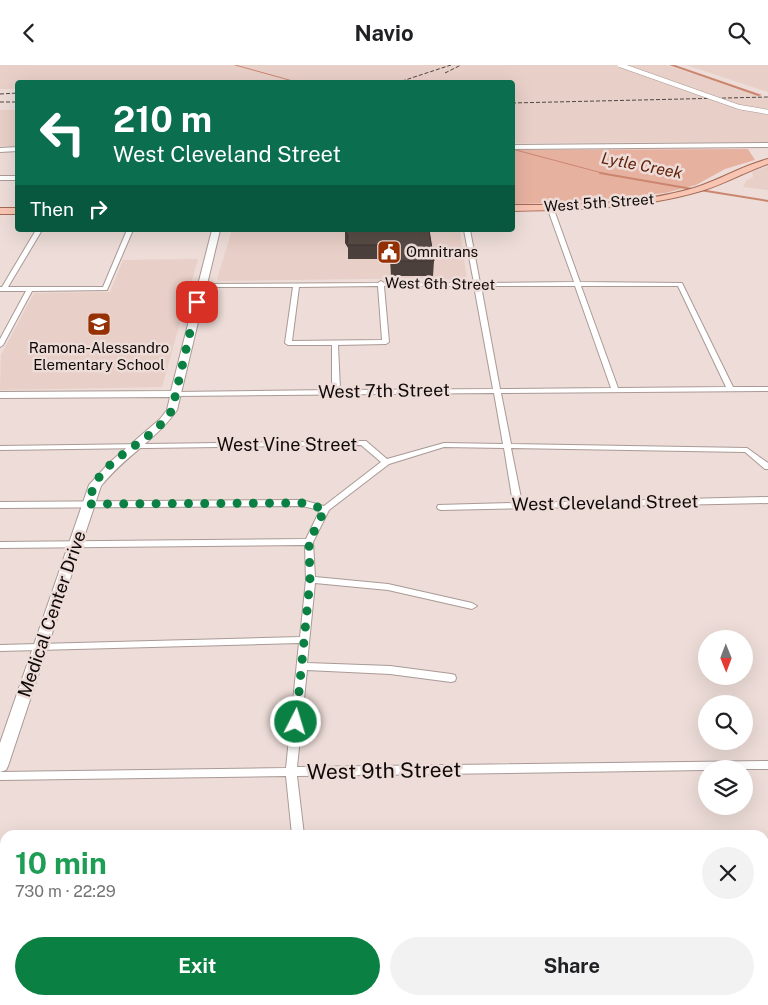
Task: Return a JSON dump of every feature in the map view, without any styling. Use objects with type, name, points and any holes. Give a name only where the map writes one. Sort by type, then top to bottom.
[{"type":"main road","name":"West 5th Street","points":[[515,208],[623,204],[680,195],[716,183],[768,161]]},
{"type":"main road","points":[[0,211],[15,211]]},
{"type":"street","points":[[620,65],[739,107],[768,112]]},
{"type":"street","points":[[515,147],[768,145]]},
{"type":"street","points":[[0,150],[15,149]]},
{"type":"street","points":[[0,178],[15,178]]},
{"type":"street","points":[[550,207],[615,389]]},
{"type":"street","points":[[2,289],[38,232]]},
{"type":"street","points":[[2,289],[105,289],[129,232]]},
{"type":"street","name":"Medical Center Drive","points":[[0,766],[94,485],[104,472],[165,422],[172,410],[215,232]]},
{"type":"street","points":[[467,232],[509,446],[518,505]]},
{"type":"street","points":[[296,284],[288,343],[336,344],[386,342],[381,283]]},
{"type":"street","name":"West 6th Street","points":[[201,285],[381,283],[478,285],[680,284],[730,388]]},
{"type":"street","points":[[0,345],[30,289]]},
{"type":"street","points":[[336,344],[336,392]]},
{"type":"street","name":"West 7th Street","points":[[0,395],[768,389]]},
{"type":"street","name":"West Vine Street","points":[[0,447],[364,443],[386,462]]},
{"type":"street","points":[[298,830],[292,772],[310,580],[309,542],[325,509],[386,462],[444,445],[747,450],[768,467]]},
{"type":"street","name":"West Cleveland Street","points":[[441,507],[768,500]]},
{"type":"street","points":[[0,505],[302,503],[325,509]]},
{"type":"street","points":[[0,545],[309,542]]},
{"type":"street","points":[[310,580],[388,587],[472,606]]},
{"type":"street","points":[[0,648],[304,640]]},
{"type":"street","points":[[301,667],[390,670],[451,678]]},
{"type":"street","name":"West 9th Street","points":[[0,776],[768,765]]},
{"type":"shaded area","points":[[0,65],[666,65],[768,99],[768,142],[515,143],[515,80],[15,80],[15,89],[0,89]]},
{"type":"shaded area","points":[[686,65],[768,65],[768,92]]},
{"type":"shaded area","points":[[0,110],[15,110],[15,146],[0,146]]},
{"type":"shaded area","points":[[748,149],[755,160],[725,169],[696,185],[665,193],[567,203],[515,204],[515,150]]},
{"type":"shaded area","points":[[768,166],[768,190],[743,187],[746,181],[753,177],[752,172]]},
{"type":"shaded area","points":[[231,232],[460,232],[467,281],[428,278],[220,281],[217,279]]},
{"type":"shaded area","name":"Ramona-Alessandro Elementary School","points":[[198,259],[162,387],[0,390],[1,355],[34,293],[110,292],[123,260]]},
{"type":"building","points":[[346,232],[429,232],[434,261],[391,261],[390,245],[347,245],[348,236]]},
{"type":"waterway","name":"Lytle Creek","points":[[235,65],[289,80]]},
{"type":"waterway","name":"Lytle Creek","points":[[671,65],[760,95]]},
{"type":"waterway","name":"Lytle Creek","points":[[515,150],[606,174]]},
{"type":"waterway","name":"Lytle Creek","points":[[600,173],[692,189]]},
{"type":"waterway","name":"Lytle Creek","points":[[700,190],[768,201]]},
{"type":"railway","points":[[405,80],[451,65]]},
{"type":"railway","points":[[445,73],[461,65]]},
{"type":"railway","points":[[0,94],[15,93]]},
{"type":"railway","points":[[515,103],[768,97]]},
{"type":"railway","points":[[0,102],[15,102]]},
{"type":"place","name":"Omnitrans","points":[[389,252]]},
{"type":"place","name":"Ramona-Alessandro Elementary School","points":[[99,324]]},
{"type":"route","points":[[197,302],[172,410],[165,422],[149,437],[116,460],[104,472],[94,485],[88,504],[302,503],[325,509],[309,542],[310,580],[296,722]]}]
